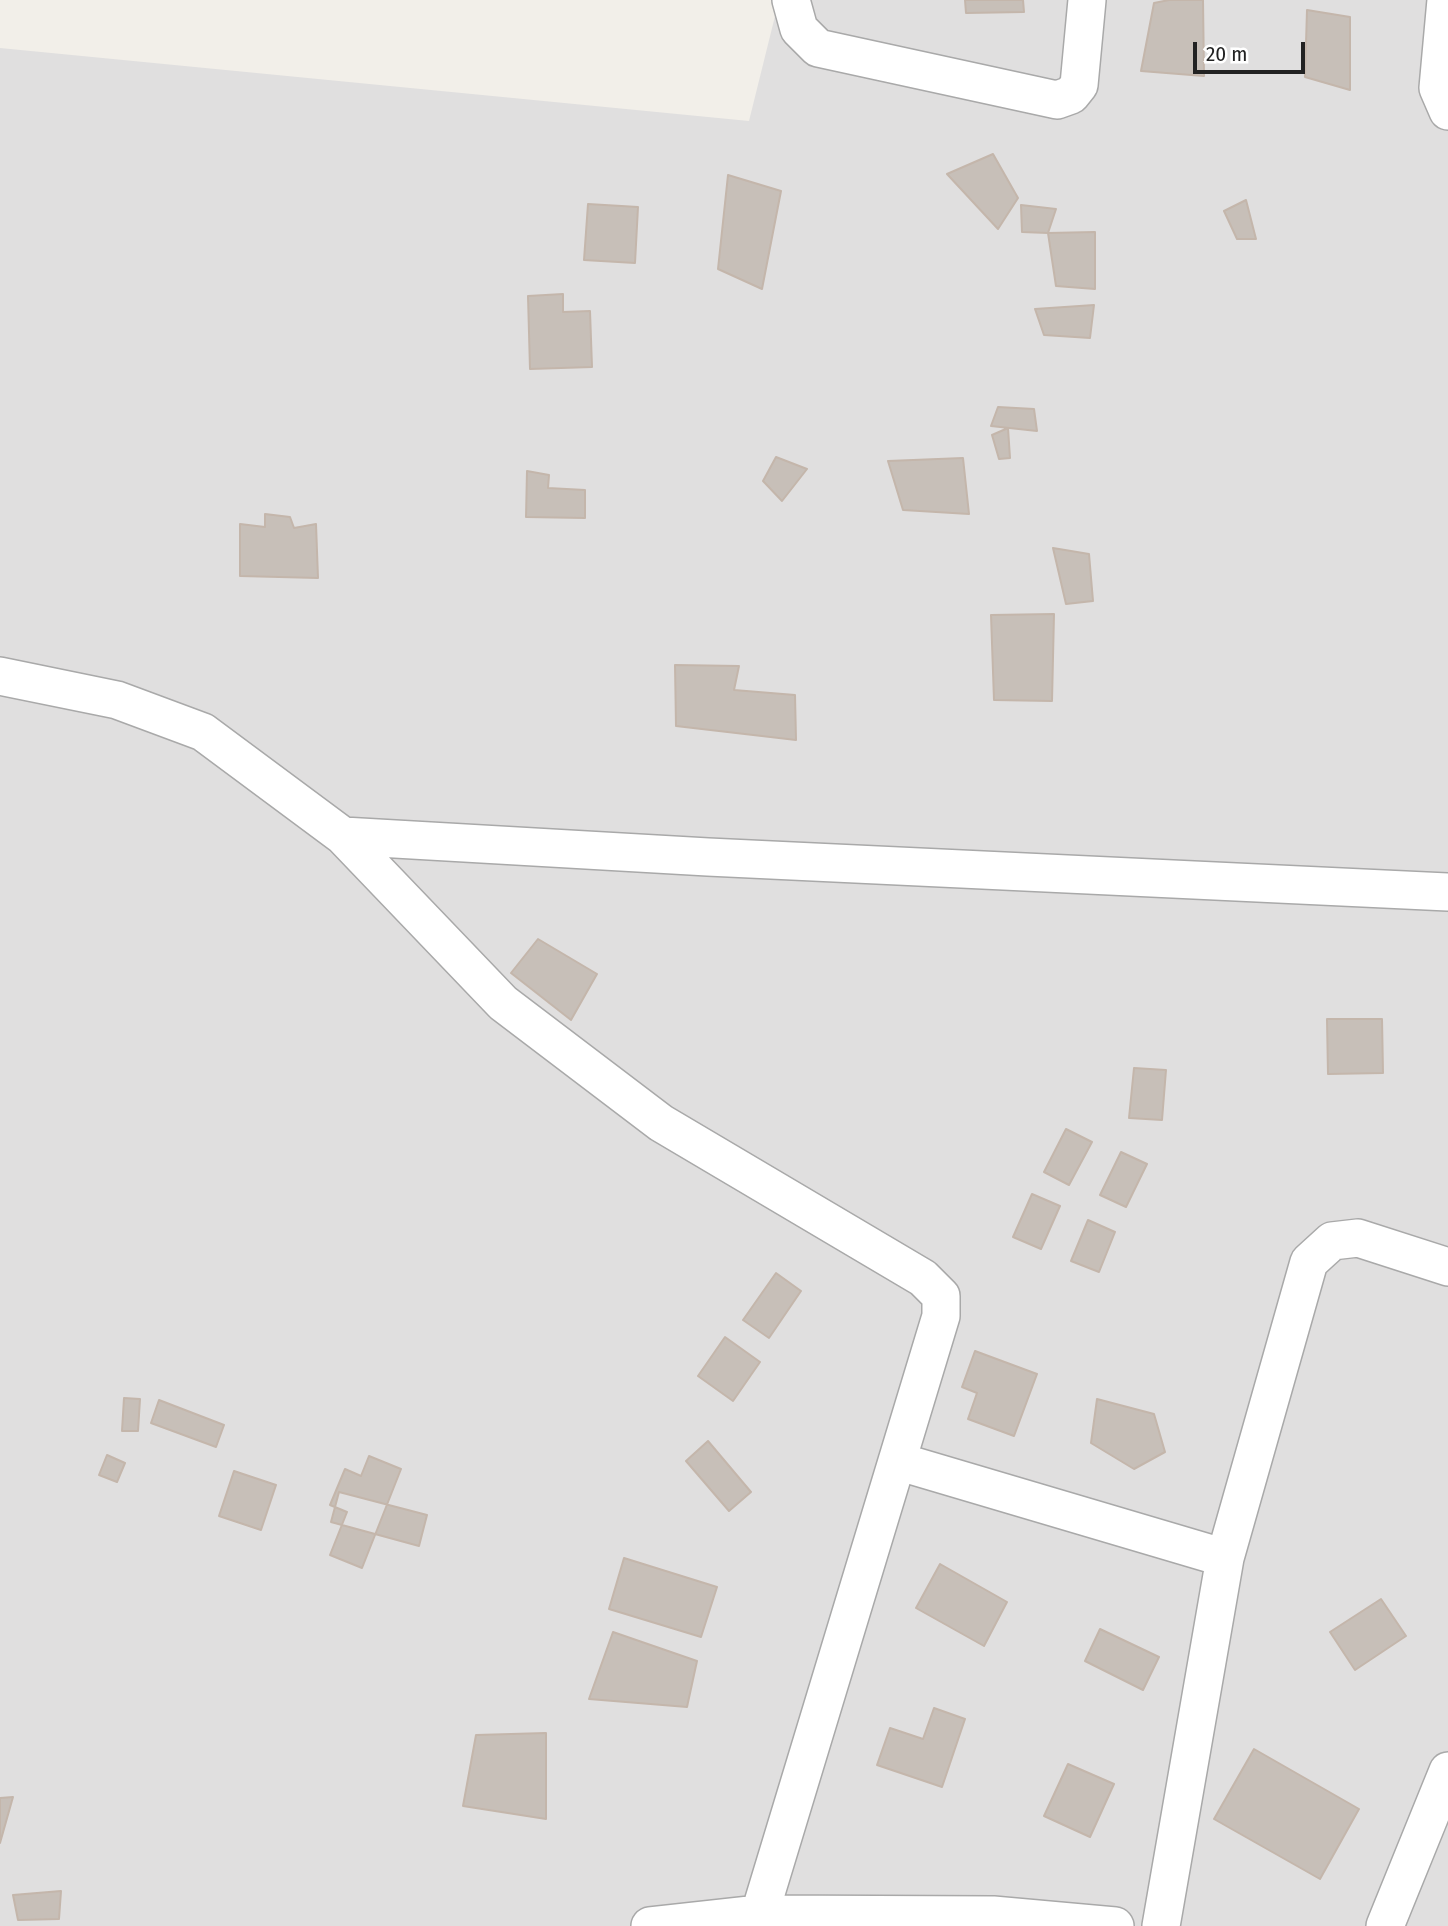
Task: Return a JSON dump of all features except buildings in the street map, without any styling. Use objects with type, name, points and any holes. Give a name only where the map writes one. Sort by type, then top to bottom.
[{"type":"street","points":[[790,0],[799,29],[818,48],[1057,100],[1071,95],[1079,85],[1087,0]]},
{"type":"street","points":[[1446,0],[1438,88],[1448,110]]},
{"type":"street","points":[[0,676],[117,699],[203,732],[343,836],[503,1003],[661,1123],[923,1278],[940,1296],[941,1316],[757,1920]]},
{"type":"street","points":[[343,836],[708,857],[1448,892]]},
{"type":"street","points":[[1161,1926],[1225,1558],[1309,1262],[1332,1241],[1358,1238],[1448,1267]]},
{"type":"street","points":[[897,1461],[1225,1558]]},
{"type":"street","points":[[1385,1926],[1448,1771]]},
{"type":"street","points":[[650,1926],[757,1920],[993,1915],[1115,1926]]},
{"type":"shaded area","points":[[779,0],[1448,0],[1448,1926],[0,1926],[0,48],[749,121]]}]
